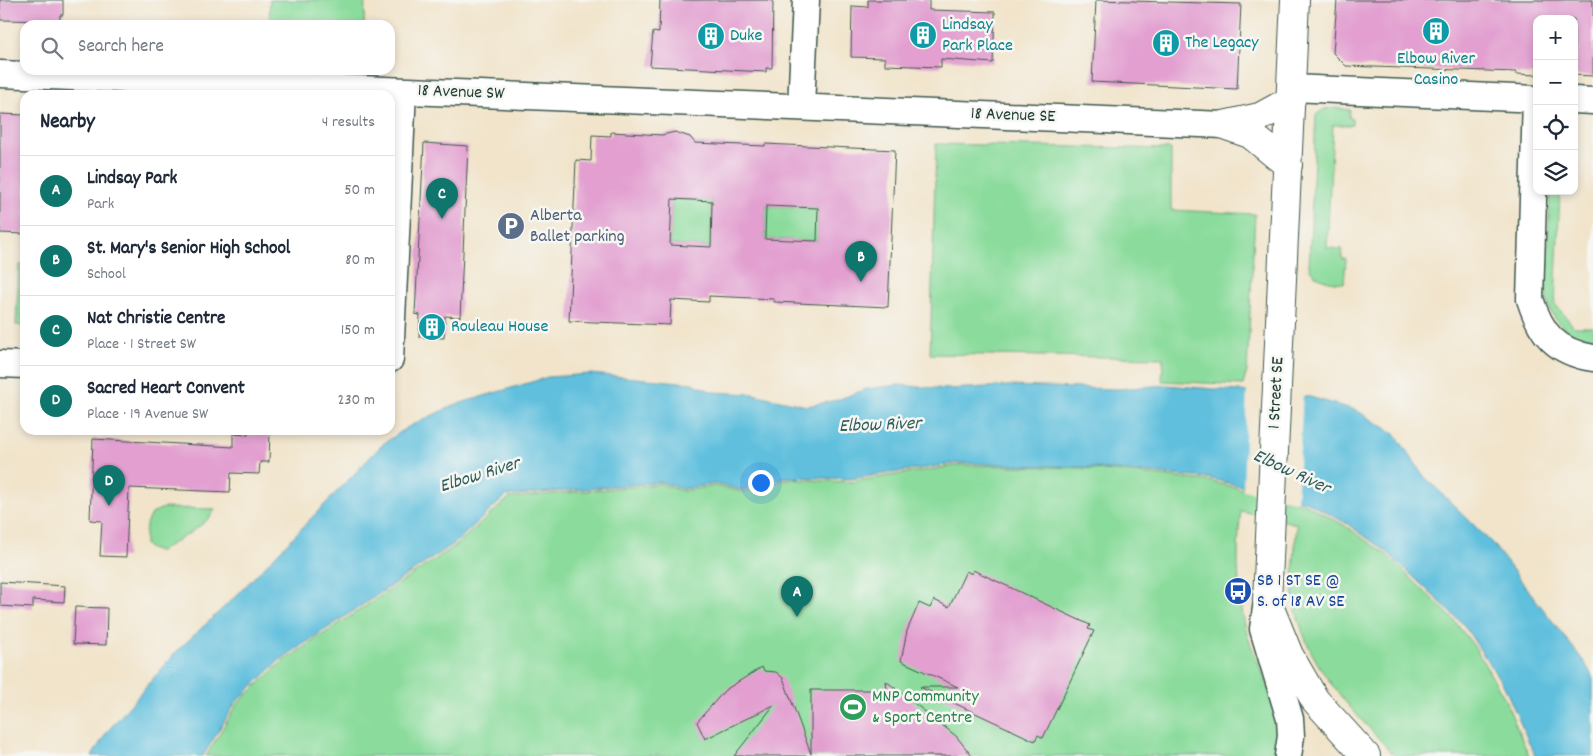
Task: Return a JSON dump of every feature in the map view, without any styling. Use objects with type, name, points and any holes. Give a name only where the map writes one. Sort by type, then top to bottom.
[{"type":"main road","name":"1 Street SE","points":[[1295,0],[1267,601],[1289,655],[1315,700],[1366,756]]},
{"type":"main road","points":[[1224,126],[1260,117],[1292,94]]},
{"type":"main road","points":[[1224,126],[1250,134],[1288,165]]},
{"type":"street","points":[[801,107],[806,0]]},
{"type":"street","name":"18 Avenue SW","points":[[0,74],[20,75]]},
{"type":"street","name":"18 Avenue SW","points":[[24,75],[379,90]]},
{"type":"street","name":"18 Avenue SW","points":[[395,91],[801,107]]},
{"type":"street","points":[[395,255],[403,91]]},
{"type":"street","points":[[1292,94],[1533,99]]},
{"type":"street","points":[[1578,100],[1593,101]]},
{"type":"street","points":[[1537,105],[1530,299],[1536,318],[1546,334],[1560,348],[1575,355],[1593,358]]},
{"type":"street","name":"18 Avenue SE","points":[[801,107],[1224,126]]},
{"type":"street","points":[[0,364],[20,365]]},
{"type":"street","points":[[1267,601],[1263,630],[1290,719],[1291,736],[1288,756]]},
{"type":"green space","points":[[270,0],[365,0],[364,20],[269,20]]},
{"type":"green space","points":[[1324,109],[1350,110],[1349,118],[1352,118],[1352,125],[1333,125],[1327,248],[1342,249],[1342,259],[1346,259],[1344,283],[1319,278],[1309,267],[1316,115]]},
{"type":"green space","points":[[936,144],[1171,149],[1171,210],[1255,214],[1247,371],[1243,385],[1162,381],[1163,358],[930,354]]},
{"type":"green space","points":[[1550,195],[1560,195],[1555,304],[1574,327],[1593,327],[1593,340],[1575,335],[1562,326],[1552,313],[1546,296]]},
{"type":"green space","points":[[672,199],[712,201],[711,247],[670,245]]},
{"type":"green space","points":[[766,206],[818,208],[817,241],[765,239]]},
{"type":"green space","points":[[19,265],[20,265],[20,325],[16,325]]},
{"type":"green space","points":[[960,465],[1083,468],[1209,481],[1305,504],[1344,525],[1387,555],[1453,619],[1474,646],[1504,697],[1529,756],[1395,756],[1331,684],[1307,644],[1299,621],[1293,588],[1297,524],[1241,511],[1238,557],[1241,603],[1251,646],[1268,684],[1276,710],[1277,738],[1281,739],[1276,756],[206,756],[238,703],[282,662],[455,546],[509,498],[661,484],[683,491],[715,486],[743,492],[786,479],[850,482]]},
{"type":"green space","points":[[164,508],[215,509],[212,515],[199,527],[160,551],[153,550],[145,544],[147,521],[153,513]]},
{"type":"water","name":"Elbow River","points":[[590,374],[692,383],[713,392],[753,394],[807,406],[837,400],[866,389],[898,385],[947,389],[1007,386],[1118,389],[1166,385],[1310,397],[1356,410],[1395,434],[1424,476],[1491,542],[1585,663],[1593,678],[1593,756],[1535,756],[1504,686],[1463,624],[1387,552],[1346,523],[1305,501],[1207,478],[1081,467],[959,463],[851,479],[785,477],[742,490],[715,484],[683,489],[661,482],[506,496],[455,543],[280,660],[236,702],[203,756],[92,756],[107,732],[176,652],[238,594],[383,444],[408,427],[454,405],[548,377]]},
{"type":"pier","points":[[1247,388],[1303,393],[1297,502],[1243,490]]},
{"type":"building","points":[[0,0],[63,0],[63,15],[60,15],[60,20],[0,20]]},
{"type":"building","name":"Duke","points":[[660,0],[773,0],[772,68],[766,68],[766,72],[650,66],[653,32],[659,33]]},
{"type":"building","name":"Lindsay Park Place","points":[[868,0],[929,0],[929,10],[995,12],[993,63],[941,59],[941,67],[885,65],[885,58],[851,57],[852,6],[868,7]]},
{"type":"building","name":"The Legacy","points":[[1096,0],[1241,4],[1237,89],[1092,82]]},
{"type":"building","name":"Elbow River Casino","points":[[1337,0],[1593,0],[1593,76],[1578,75],[1578,15],[1533,15],[1533,75],[1516,74],[1516,72],[1346,66],[1333,53]]},
{"type":"building","points":[[0,114],[20,115],[20,234],[0,233]]},
{"type":"building","points":[[611,132],[662,135],[675,132],[690,137],[695,143],[895,150],[888,307],[774,302],[774,299],[709,296],[709,302],[671,300],[670,325],[569,321],[576,160],[591,161],[592,135],[611,136]],"holes":[[[672,199],[712,201],[711,247],[670,245]],[[766,206],[818,208],[817,241],[765,239]]]},
{"type":"building","points":[[424,143],[468,146],[460,317],[445,316],[444,338],[419,337],[420,315],[415,314]]},
{"type":"building","points":[[233,435],[270,435],[269,462],[260,462],[259,474],[231,473],[230,492],[129,488],[126,557],[100,556],[102,521],[90,520],[93,439],[233,447]]},
{"type":"building","points":[[973,570],[1090,625],[1088,629],[1094,631],[1043,738],[1038,735],[1035,741],[920,687],[958,687],[901,661],[907,631],[919,603],[930,608],[934,600],[949,607],[966,571],[972,574]]},
{"type":"building","points":[[0,582],[65,586],[64,602],[33,600],[33,608],[0,606]]},
{"type":"building","points":[[75,607],[107,608],[106,645],[73,644]]},
{"type":"building","name":"MNP Community & Sport Centre","points":[[762,667],[764,671],[776,672],[783,678],[811,754],[811,690],[887,690],[886,681],[956,736],[972,756],[734,756],[774,705],[705,739],[697,722],[725,690]]},
{"type":"place","name":"Elbow River Casino","points":[[1436,31]]},
{"type":"place","name":"Lindsay Park Place","points":[[923,35]]},
{"type":"place","name":"Duke","points":[[711,36]]},
{"type":"place","name":"The Legacy","points":[[1166,43]]},
{"type":"place","name":"Nat Christie Centre","points":[[442,219]]},
{"type":"place","name":"Alberta Ballet parking","points":[[511,226]]},
{"type":"place","name":"St. Mary's Senior High School","points":[[861,282]]},
{"type":"place","name":"Rouleau House","points":[[432,327]]},
{"type":"place","name":"Sacred Heart Convent","points":[[109,506]]},
{"type":"place","name":"SB 1 ST SE @ S. of 18 AV SE","points":[[1238,591]]},
{"type":"place","name":"Lindsay Park","points":[[797,617]]},
{"type":"place","name":"MNP Community & Sport Centre","points":[[853,707]]}]
